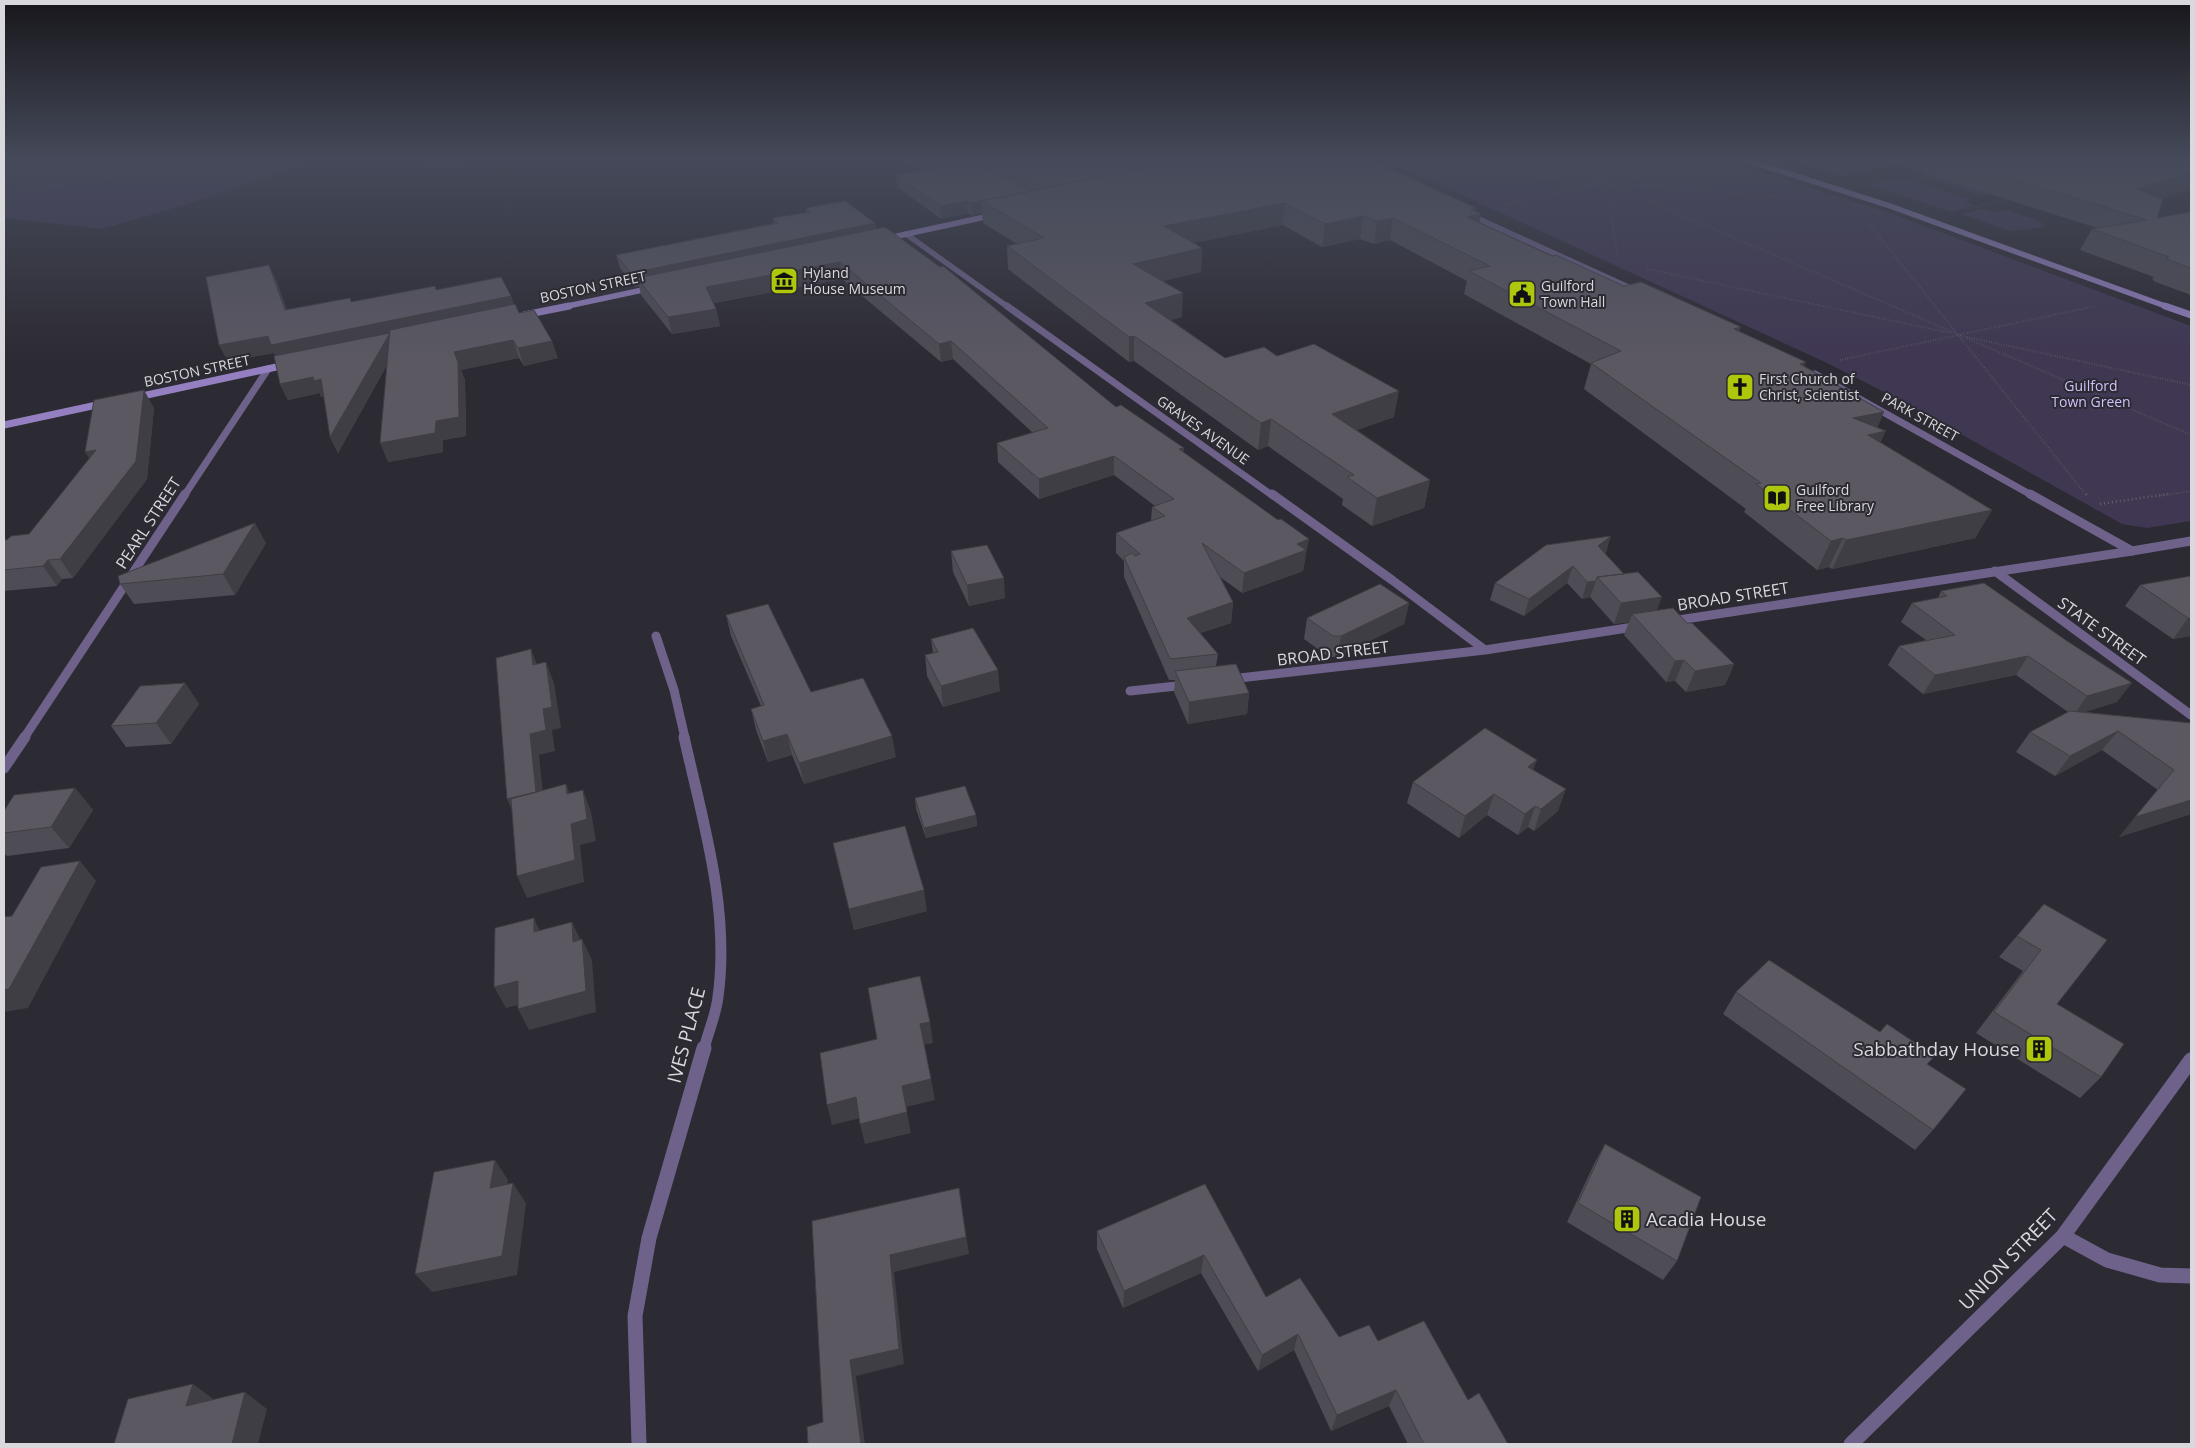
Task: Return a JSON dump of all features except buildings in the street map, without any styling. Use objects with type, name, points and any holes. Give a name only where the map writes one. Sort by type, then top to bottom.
[{"type":"main road","points":[[877,240],[941,227]]},
{"type":"main road","points":[[1947,227],[2191,315]]},
{"type":"main road","name":"BOSTON STREET","points":[[514,317],[657,287]]},
{"type":"main road","name":"BOSTON STREET","points":[[121,400],[296,363]]},
{"type":"main road","points":[[4,425],[111,402]]},
{"type":"street","points":[[1496,227],[1646,296]]},
{"type":"street","name":"GRAVES AVENUE","points":[[906,234],[1392,580],[1485,650]]},
{"type":"street","name":"PEARL STREET","points":[[4,768],[268,369]]},
{"type":"street","name":"PARK STREET","points":[[1805,369],[1832,382],[2132,551]]},
{"type":"street","name":"BROAD STREET","points":[[1218,681],[1485,650],[2191,541]]},
{"type":"street","name":"STATE STREET","points":[[1995,571],[2191,715]]},
{"type":"street","name":"IVES PLACE","points":[[639,1444],[635,1316],[648,1238],[718,999],[722,948],[716,881],[674,690],[656,636]]},
{"type":"street","points":[[1130,691],[1199,683]]},
{"type":"street","name":"UNION STREET","points":[[1850,1444],[2063,1236],[2191,1060]]},
{"type":"street","points":[[2063,1236],[2106,1260],[2160,1275],[2191,1276]]},
{"type":"path","points":[[1613,227],[1619,263]]},
{"type":"path","points":[[1707,227],[2191,435]]},
{"type":"path","points":[[1870,227],[2088,497]]},
{"type":"path","points":[[1639,267],[2191,385]]},
{"type":"path","points":[[1836,361],[2104,304]]},
{"type":"path","points":[[2100,510],[2094,504],[2114,504],[2191,491]]},
{"type":"green space","points":[[80,227],[110,227],[102,229]]},
{"type":"green space","name":"Guilford Town Green","points":[[1531,227],[1926,227],[2191,326],[2191,521],[2147,528],[2122,524],[1898,399],[1827,363]]},
{"type":"green space","points":[[1997,227],[2043,227],[2041,228],[2009,231]]},
{"type":"place","name":"Hyland House Museum","points":[[784,281]]},
{"type":"place","name":"Guilford Town Hall","points":[[1522,294]]},
{"type":"place","name":"First Church of Christ, Scientist","points":[[1740,387]]},
{"type":"place","name":"Guilford Free Library","points":[[1777,498]]},
{"type":"place","name":"Sabbathday House","points":[[2039,1049]]},
{"type":"place","name":"Acadia House","points":[[1627,1219]]}]
